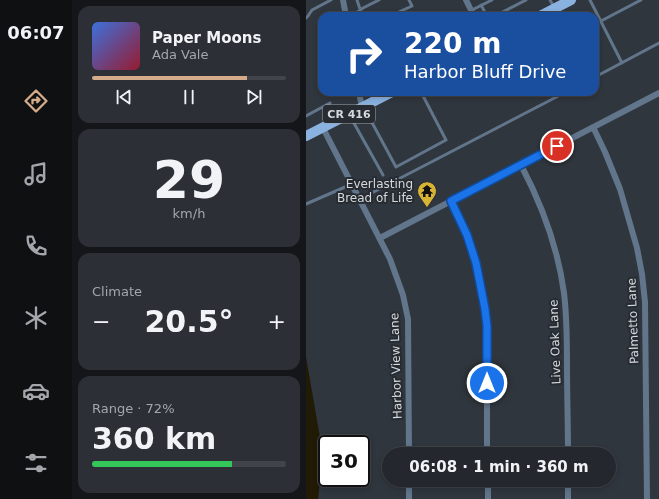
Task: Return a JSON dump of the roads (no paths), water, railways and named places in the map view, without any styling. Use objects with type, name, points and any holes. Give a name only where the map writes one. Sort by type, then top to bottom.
[{"type":"main road","points":[[544,12],[552,4],[571,0]]},
{"type":"main road","name":"CR 416","points":[[306,136],[384,96]]},
{"type":"street","points":[[343,0],[345,12]]},
{"type":"street","points":[[466,0],[472,12]]},
{"type":"street","points":[[380,238],[659,93]]},
{"type":"street","points":[[360,96],[362,108]]},
{"type":"street","name":"Palmetto Lane","points":[[593,127],[620,188],[637,248],[642,274],[645,302],[647,499]]},
{"type":"street","name":"Harbor View Lane","points":[[323,128],[380,238],[390,259],[403,295],[408,319],[409,447]]},
{"type":"street","name":"Live Oak Lane","points":[[521,164],[534,190],[551,236],[564,293],[567,323],[568,447]]},
{"type":"street","points":[[451,201],[467,235],[476,263],[485,309],[487,326],[488,447]]},
{"type":"street","points":[[409,487],[409,499]]},
{"type":"street","points":[[488,487],[488,499]]},
{"type":"street","points":[[568,487],[568,499]]},
{"type":"lane","points":[[306,18],[312,10],[331,0]]},
{"type":"lane","points":[[357,0],[360,10]]},
{"type":"lane","points":[[357,12],[379,0]]},
{"type":"lane","points":[[399,12],[412,6],[409,0]]},
{"type":"lane","points":[[474,12],[481,5],[492,0]]},
{"type":"lane","points":[[503,12],[526,0]]},
{"type":"lane","points":[[590,0],[596,12]]},
{"type":"lane","points":[[601,21],[640,0]]},
{"type":"lane","points":[[481,5],[485,12]]},
{"type":"lane","points":[[599,17],[622,63]]},
{"type":"lane","points":[[599,75],[659,44]]},
{"type":"lane","points":[[362,108],[396,167],[446,140],[423,96]]},
{"type":"lane","points":[[360,199],[558,96]]},
{"type":"lane","points":[[306,116],[330,103]]},
{"type":"lane","points":[[350,114],[383,175]]},
{"type":"lane","points":[[306,204],[352,184]]},
{"type":"place","name":"Everlasting Bread of Life","points":[[427,208]]}]
